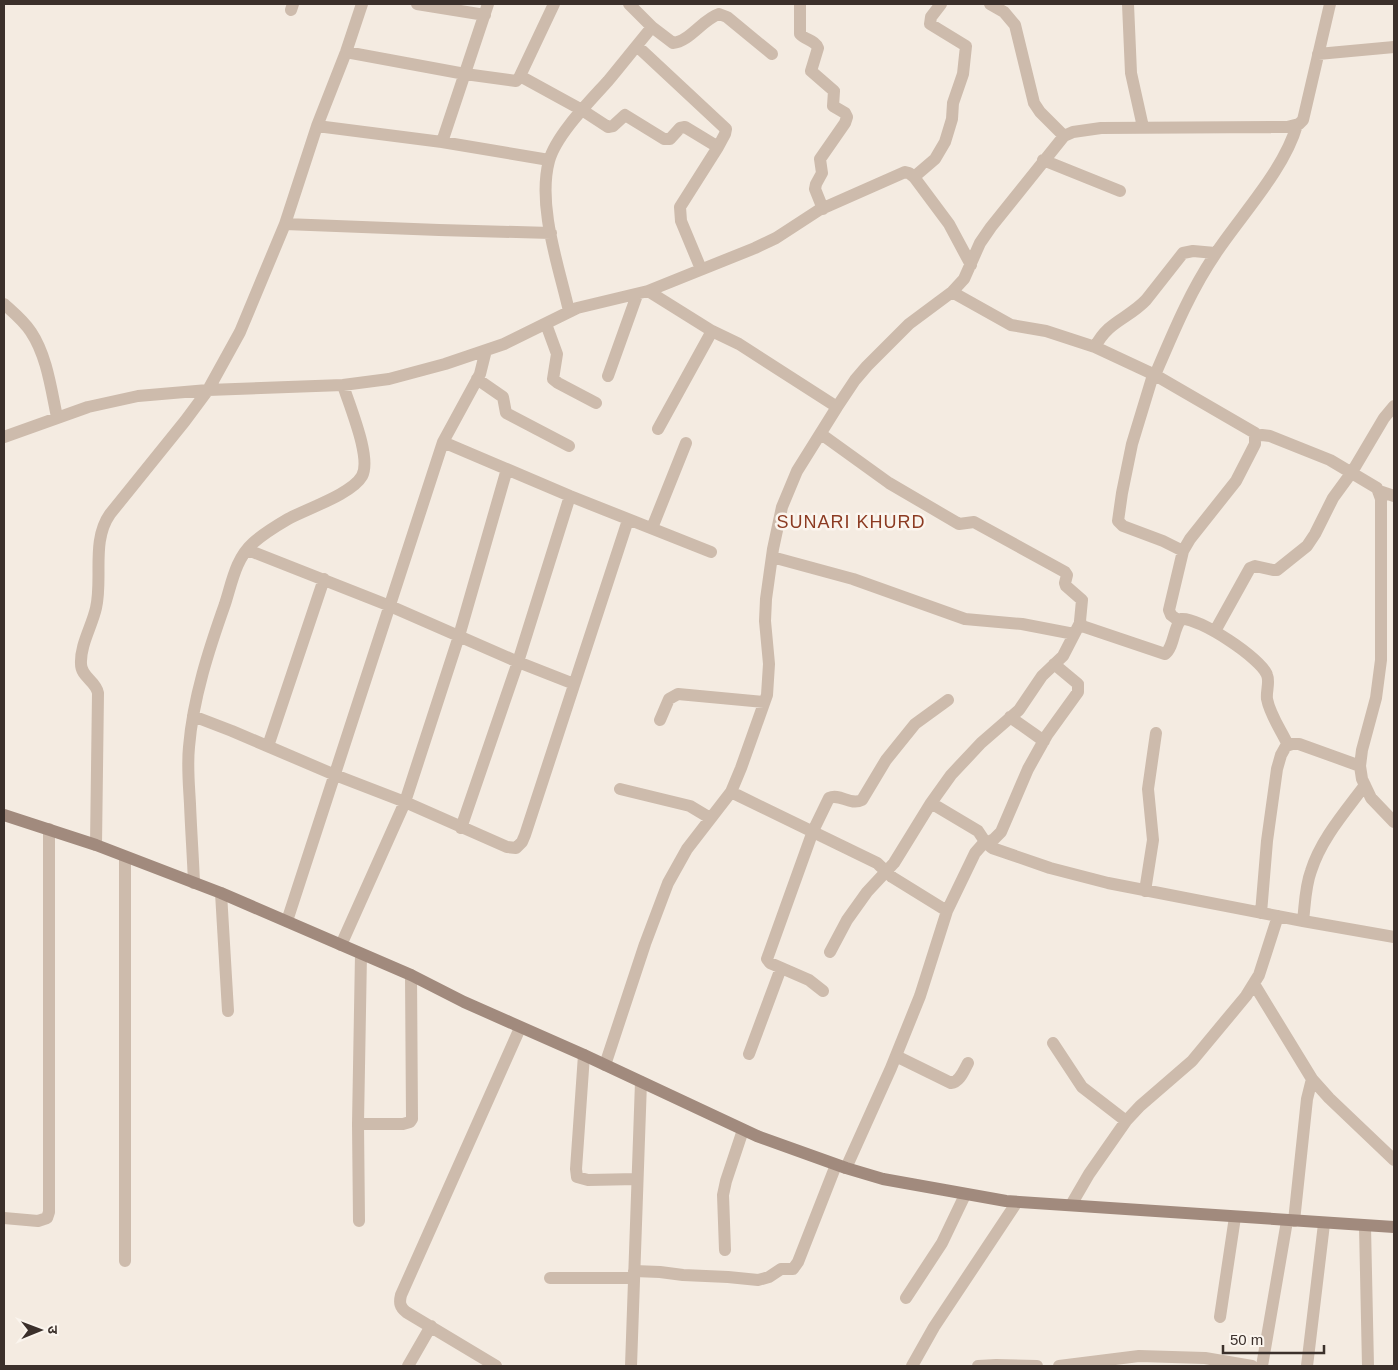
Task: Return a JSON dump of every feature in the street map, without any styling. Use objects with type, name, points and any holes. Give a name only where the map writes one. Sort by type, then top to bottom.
[{"type":"street","points":[[96,845],[98,693],[97,688],[84,673],[81,665],[83,649],[96,608],[101,531],[110,514],[208,390],[250,312],[285,224],[317,126],[346,52],[362,4]]},
{"type":"street","points":[[417,4],[486,9],[442,142]]},
{"type":"street","points":[[346,52],[465,74],[516,81],[554,4]]},
{"type":"street","points":[[629,4],[652,28],[676,43],[714,15],[721,14],[772,54]]},
{"type":"street","points":[[800,4],[800,34],[804,38],[816,43],[818,48],[811,71],[833,89],[833,106],[845,113],[847,117],[845,123],[820,158],[822,173],[815,189],[823,209]]},
{"type":"street","points":[[914,177],[936,159],[942,150],[950,129],[953,103],[963,71],[966,46],[930,24],[931,17],[941,4]]},
{"type":"street","points":[[990,4],[1004,12],[1015,25],[1034,103],[1044,117],[1064,136]]},
{"type":"street","points":[[1128,4],[1131,73],[1143,127]]},
{"type":"street","points":[[605,1065],[645,944],[668,883],[687,849],[730,792],[741,768],[768,690],[769,664],[765,620],[766,605],[772,557],[782,507],[797,471],[855,380],[896,336],[926,310],[952,292],[964,279],[980,243],[990,227],[1064,136],[1073,132],[1101,128],[1287,127],[1297,125],[1303,120],[1330,4]]},
{"type":"street","points":[[569,311],[551,233],[546,191],[549,160],[566,131],[582,110],[652,28]]},
{"type":"street","points":[[637,46],[725,127],[725,134],[718,147],[680,207],[681,221],[701,270]]},
{"type":"street","points":[[1318,54],[1394,46]]},
{"type":"street","points":[[520,76],[610,127],[622,116],[627,116],[666,140],[670,139],[682,127],[685,127],[718,147]]},
{"type":"street","points":[[1182,551],[1164,541],[1124,526],[1118,521],[1132,444],[1154,375],[1187,302],[1216,253],[1285,153],[1294,136],[1297,125]]},
{"type":"street","points":[[317,126],[442,142],[549,160]]},
{"type":"street","points":[[1043,160],[1120,191]]},
{"type":"street","points":[[4,437],[57,417],[138,396],[208,390],[342,385],[389,380],[445,364],[521,336],[569,311],[583,306],[642,293],[765,244],[823,209],[905,172],[909,172],[914,177],[949,224],[971,265]]},
{"type":"street","points":[[285,224],[551,233]]},
{"type":"street","points":[[1095,347],[1108,328],[1140,307],[1183,253],[1193,251],[1216,253]]},
{"type":"street","points":[[952,292],[1011,324],[1046,331],[1095,347],[1154,375],[1252,431],[1256,436],[1255,444],[1236,481],[1182,551],[1169,610],[1171,615],[1179,621],[1188,619],[1215,631],[1257,662],[1267,673],[1268,702],[1288,745]]},
{"type":"street","points":[[642,293],[739,344],[837,407]]},
{"type":"street","points":[[608,376],[642,293]]},
{"type":"street","points":[[4,304],[23,321],[37,342],[42,354],[57,417]]},
{"type":"street","points":[[546,324],[557,354],[553,379],[596,403]]},
{"type":"street","points":[[658,429],[712,330]]},
{"type":"street","points":[[287,921],[443,442],[477,379],[483,365],[486,350]]},
{"type":"street","points":[[477,379],[504,397],[506,413],[569,446]]},
{"type":"street","points":[[194,883],[188,761],[192,716],[218,624],[240,558],[254,543],[288,519],[340,494],[363,475],[366,458],[342,385]]},
{"type":"street","points":[[1215,631],[1250,568],[1255,566],[1277,570],[1302,550],[1315,534],[1333,498],[1352,472],[1384,418],[1394,406]]},
{"type":"street","points":[[821,434],[890,483],[959,524],[974,522],[1065,572],[1067,574],[1065,586],[1080,598],[1083,603],[1077,629],[1063,656],[1042,676],[1019,710],[965,758],[931,803],[886,872],[847,920],[830,952]]},
{"type":"street","points":[[1256,436],[1270,436],[1330,460],[1352,472],[1379,491],[1394,496]]},
{"type":"street","points":[[443,442],[628,520],[711,552]]},
{"type":"street","points":[[652,528],[686,444]]},
{"type":"street","points":[[341,944],[405,802],[459,636],[507,470]]},
{"type":"street","points":[[1379,491],[1381,508],[1381,660],[1376,698],[1362,750],[1360,766],[1362,779],[1371,798],[1394,822]]},
{"type":"street","points":[[461,828],[518,662],[570,496]]},
{"type":"street","points":[[192,716],[405,802],[510,848],[516,848],[525,835],[628,520]]},
{"type":"street","points":[[246,552],[253,552],[324,579],[574,684]]},
{"type":"street","points":[[772,557],[854,579],[965,619],[1077,629],[1082,626],[1165,654],[1168,651],[1179,621]]},
{"type":"street","points":[[268,746],[324,579]]},
{"type":"street","points":[[550,1278],[660,1272],[758,1280],[769,1277],[780,1269],[793,1269],[896,1056],[923,988],[947,911],[974,853],[997,837],[1003,829],[1028,770],[1044,741],[1078,690],[1078,684],[1054,664]]},
{"type":"street","points":[[660,720],[669,700],[678,694],[764,702]]},
{"type":"street","points":[[823,991],[809,980],[768,962],[767,956],[812,831],[829,798],[836,797],[855,802],[862,800],[886,760],[916,724],[948,700]]},
{"type":"street","points":[[1010,717],[1044,741]]},
{"type":"street","points":[[1145,891],[1153,840],[1148,789],[1156,733]]},
{"type":"street","points":[[1261,913],[1271,800],[1281,755],[1288,745],[1299,744],[1360,766]]},
{"type":"street","points":[[1303,921],[1308,879],[1314,862],[1326,838],[1365,785]]},
{"type":"street","points":[[620,789],[690,806],[710,818]]},
{"type":"street","points":[[730,792],[877,863],[892,877],[947,911]]},
{"type":"street","points":[[931,803],[978,831],[986,843],[995,849],[1050,868],[1145,891],[1394,936]]},
{"type":"street","points":[[4,815],[96,845],[125,858],[221,893],[411,974],[464,1002],[605,1065],[743,1130],[841,1167],[882,1179],[964,1195],[1017,1202],[1324,1224],[1394,1227]]},
{"type":"street","points":[[4,1218],[38,1221],[47,1218],[49,1212],[49,829]]},
{"type":"street","points":[[125,858],[125,1260]]},
{"type":"street","points":[[221,893],[228,1011]]},
{"type":"street","points":[[1071,1205],[1088,1174],[1126,1121],[1140,1106],[1192,1061],[1254,984],[1262,966],[1278,916]]},
{"type":"street","points":[[359,1222],[358,1124],[361,954]]},
{"type":"street","points":[[749,1054],[781,968]]},
{"type":"street","points":[[358,1124],[403,1124],[410,1122],[412,1119],[411,974]]},
{"type":"street","points":[[1254,984],[1312,1079],[1394,1160]]},
{"type":"street","points":[[496,1366],[402,1309],[400,1302],[401,1295],[520,1028]]},
{"type":"street","points":[[1053,1043],[1082,1087],[1126,1121]]},
{"type":"street","points":[[584,1056],[577,1177],[588,1180],[637,1179]]},
{"type":"street","points":[[896,1056],[954,1083],[958,1080],[968,1063]]},
{"type":"street","points":[[1262,1366],[1290,1221],[1307,1099],[1312,1079]]},
{"type":"street","points":[[631,1366],[641,1082]]},
{"type":"street","points":[[725,1250],[724,1190],[743,1130]]},
{"type":"street","points":[[906,1298],[942,1243],[964,1195]]},
{"type":"street","points":[[912,1366],[934,1327],[1017,1202]]},
{"type":"street","points":[[1220,1317],[1235,1217]]},
{"type":"street","points":[[1307,1366],[1324,1224]]},
{"type":"street","points":[[1365,1226],[1368,1366]]},
{"type":"street","points":[[408,1366],[431,1326]]},
{"type":"street","points":[[1059,1366],[1139,1356],[1205,1358],[1252,1366]]},
{"type":"street","points":[[978,1366],[1037,1366]]},
{"type":"district","name":"SUNARI KHURD","points":[[851,522]]}]
